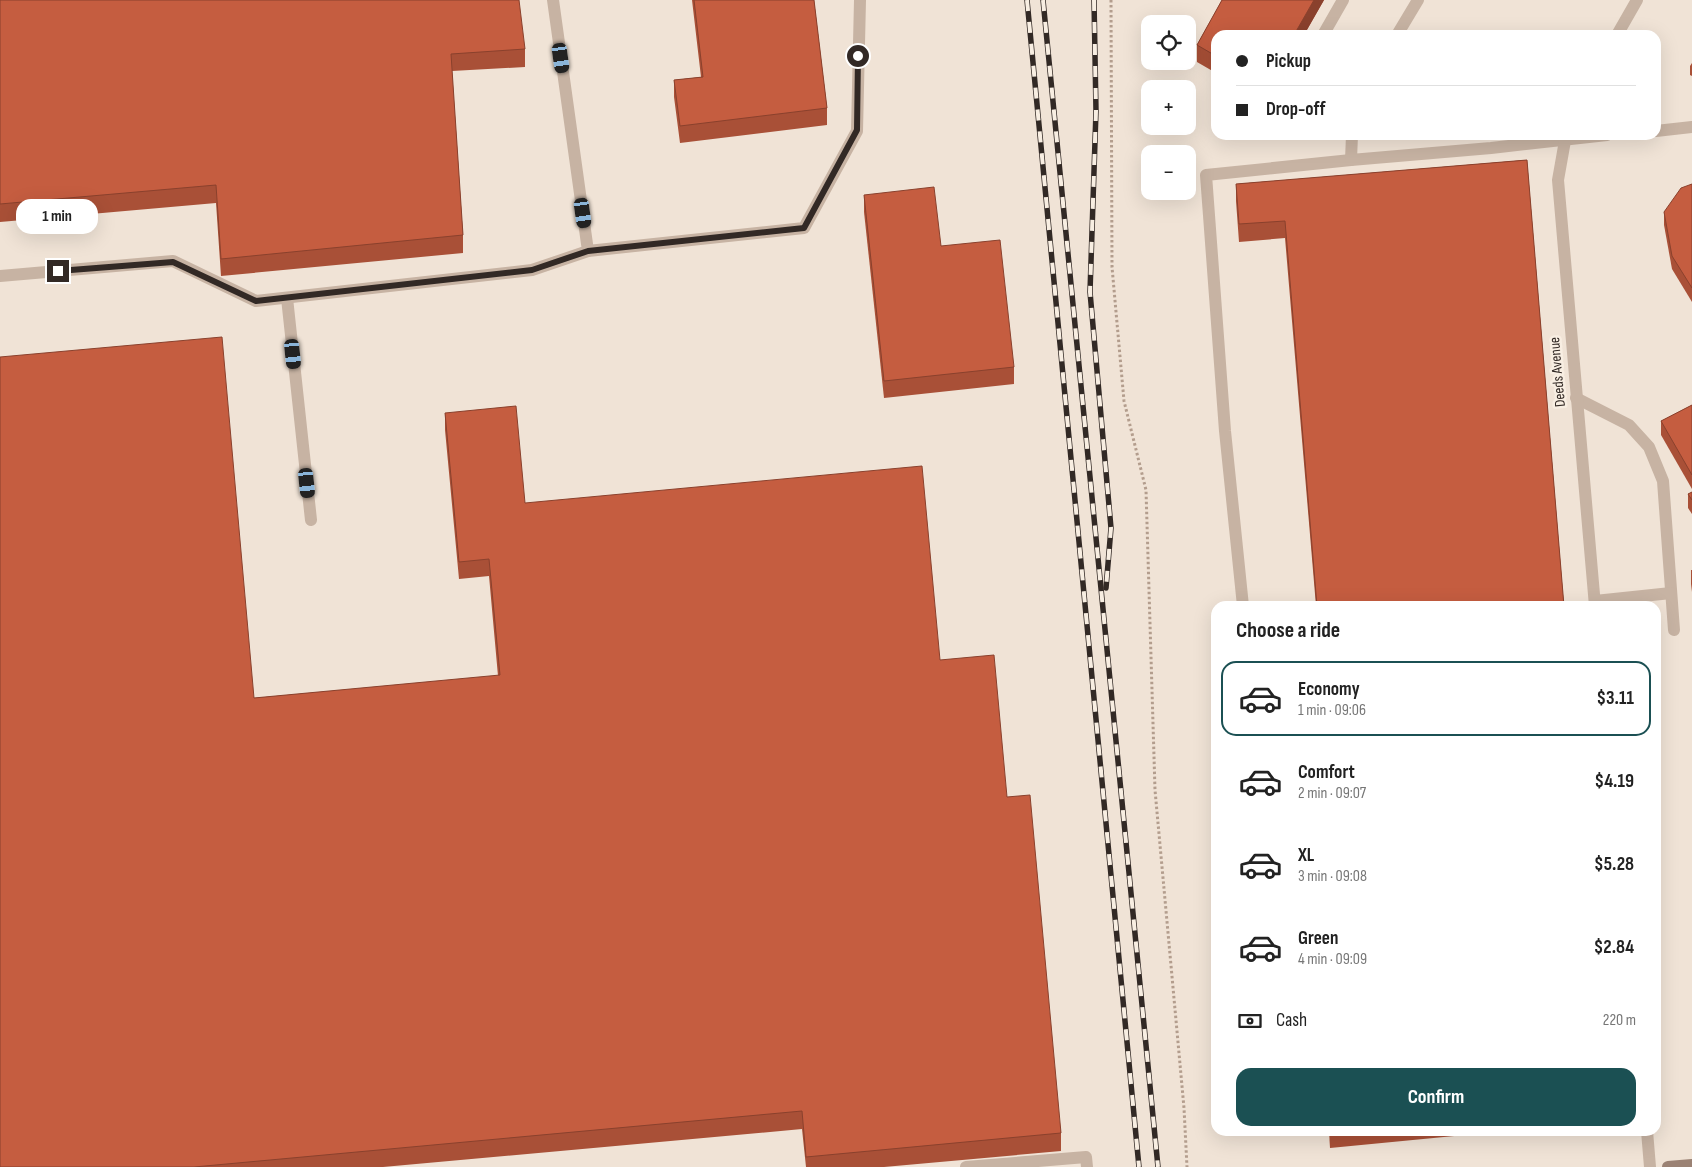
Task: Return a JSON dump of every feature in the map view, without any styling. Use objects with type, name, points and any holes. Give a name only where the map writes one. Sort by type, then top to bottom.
[{"type":"street","points":[[553,0],[588,251]]},
{"type":"street","points":[[0,276],[173,262],[256,301],[532,270],[588,251],[804,228],[857,130],[860,0]]},
{"type":"street","points":[[1326,30],[1344,0]]},
{"type":"street","points":[[1400,30],[1418,0]]},
{"type":"street","points":[[1620,30],[1637,0]]},
{"type":"street","points":[[1661,130],[1692,127]]},
{"type":"street","points":[[1352,140],[1352,160]]},
{"type":"street","points":[[1242,601],[1224,431],[1206,175],[1546,140]]},
{"type":"street","name":"Deeds Avenue","points":[[1565,140],[1558,180],[1595,601]]},
{"type":"street","points":[[287,298],[311,520]]},
{"type":"street","points":[[1576,398],[1629,425],[1649,447],[1662,481],[1674,630]]},
{"type":"street","points":[[1610,601],[1671,593]]},
{"type":"street","points":[[1647,1136],[1650,1167]]},
{"type":"street","points":[[966,1167],[1086,1157],[1087,1167]]},
{"type":"street","points":[[1668,1167],[1692,1165]]},
{"type":"path","points":[[1111,0],[1112,267],[1124,401],[1146,490],[1155,790],[1184,1108],[1187,1167]]},
{"type":"building","points":[[0,0],[519,0],[525,49],[451,54],[463,235],[221,259],[216,185],[0,204]]},
{"type":"building","points":[[694,0],[814,0],[827,108],[680,126],[674,80],[703,77]]},
{"type":"building","points":[[1222,0],[1314,0],[1297,30],[1211,30],[1211,53],[1197,45]]},
{"type":"building","points":[[1527,160],[1564,601],[1317,601],[1285,221],[1239,224],[1236,184]]},
{"type":"building","points":[[1692,184],[1692,288],[1672,256],[1664,212],[1681,188]]},
{"type":"building","points":[[934,187],[941,246],[1000,240],[1014,367],[884,381],[864,195]]},
{"type":"building","points":[[222,337],[254,698],[500,675],[489,559],[459,562],[445,413],[516,406],[525,503],[922,466],[940,660],[994,655],[1007,797],[1030,795],[1061,1133],[806,1157],[802,1111],[194,1167],[0,1167],[0,357]]},
{"type":"building","points":[[1692,405],[1692,475],[1661,421]]},
{"type":"building","points":[[1692,492],[1692,500],[1688,494]]},
{"type":"railway","points":[[1027,0],[1139,1167]]},
{"type":"railway","points":[[1043,0],[1158,1167]]},
{"type":"railway","points":[[1094,0],[1096,111],[1090,292],[1111,528],[1106,588]]},
{"type":"route","points":[[58,271],[173,262],[256,301],[532,270],[588,251],[804,228],[857,130],[858,56]]}]
